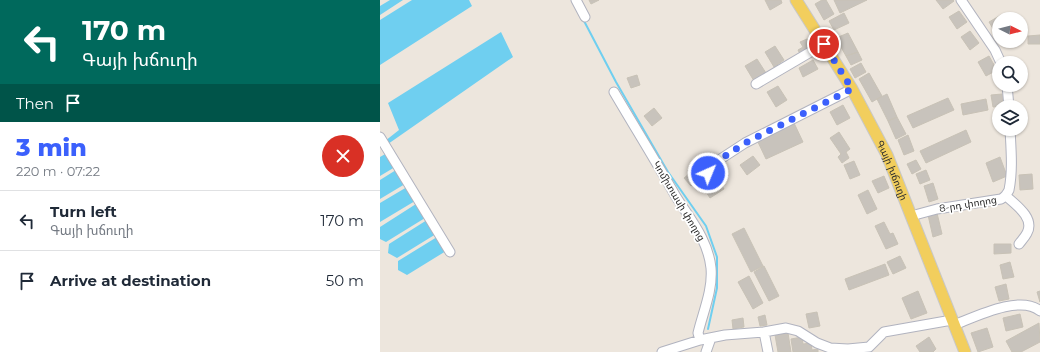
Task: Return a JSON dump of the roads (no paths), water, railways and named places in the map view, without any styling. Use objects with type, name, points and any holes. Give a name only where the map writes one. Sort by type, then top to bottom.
[{"type":"main road","name":"Գայի խճուղի","points":[[796,0],[852,89],[887,155],[965,352]]},
{"type":"street","points":[[576,0],[585,17]]},
{"type":"street","points":[[961,0],[998,56]]},
{"type":"street","points":[[756,84],[824,44]]},
{"type":"street","points":[[708,173],[719,160],[745,143],[852,89]]},
{"type":"street","name":"Կոմիտասի փողոց","points":[[614,92],[681,204],[698,229],[708,250],[711,268],[710,289],[698,333],[700,340]]},
{"type":"street","name":"8-րդ փողոց","points":[[911,216],[937,209],[1001,199],[1006,196],[1011,161],[1010,136]]},
{"type":"street","points":[[380,137],[450,252]]},
{"type":"street","points":[[1006,196],[1020,208],[1027,217],[1030,226],[1028,233],[1019,244]]},
{"type":"street","points":[[662,352],[700,340],[725,335],[764,332],[786,328],[798,332],[817,343],[830,348],[869,349],[884,332],[953,322],[997,308],[1019,305],[1037,308],[1040,311]]},
{"type":"street","points":[[764,332],[768,352]]},
{"type":"street","points":[[706,352],[711,338]]},
{"type":"water","points":[[390,0],[403,0],[380,15],[380,6]]},
{"type":"water","points":[[412,0],[469,0],[472,6],[380,65],[380,20]]},
{"type":"water","points":[[501,32],[513,57],[388,144],[385,141],[399,130],[388,103]]},
{"type":"water","points":[[387,153],[395,167],[380,176],[380,157]]},
{"type":"water","points":[[396,170],[405,184],[380,199],[380,180]]},
{"type":"water","points":[[407,187],[415,201],[380,222],[380,203]]},
{"type":"water","points":[[416,204],[425,218],[386,242],[380,239],[380,227]]},
{"type":"water","points":[[427,220],[436,234],[397,258],[388,253],[389,244]]},
{"type":"water","points":[[437,237],[446,251],[407,275],[398,270],[398,261]]},
{"type":"waterway","points":[[583,19],[616,82],[668,172],[706,226],[717,257],[717,288],[708,329]]}]
